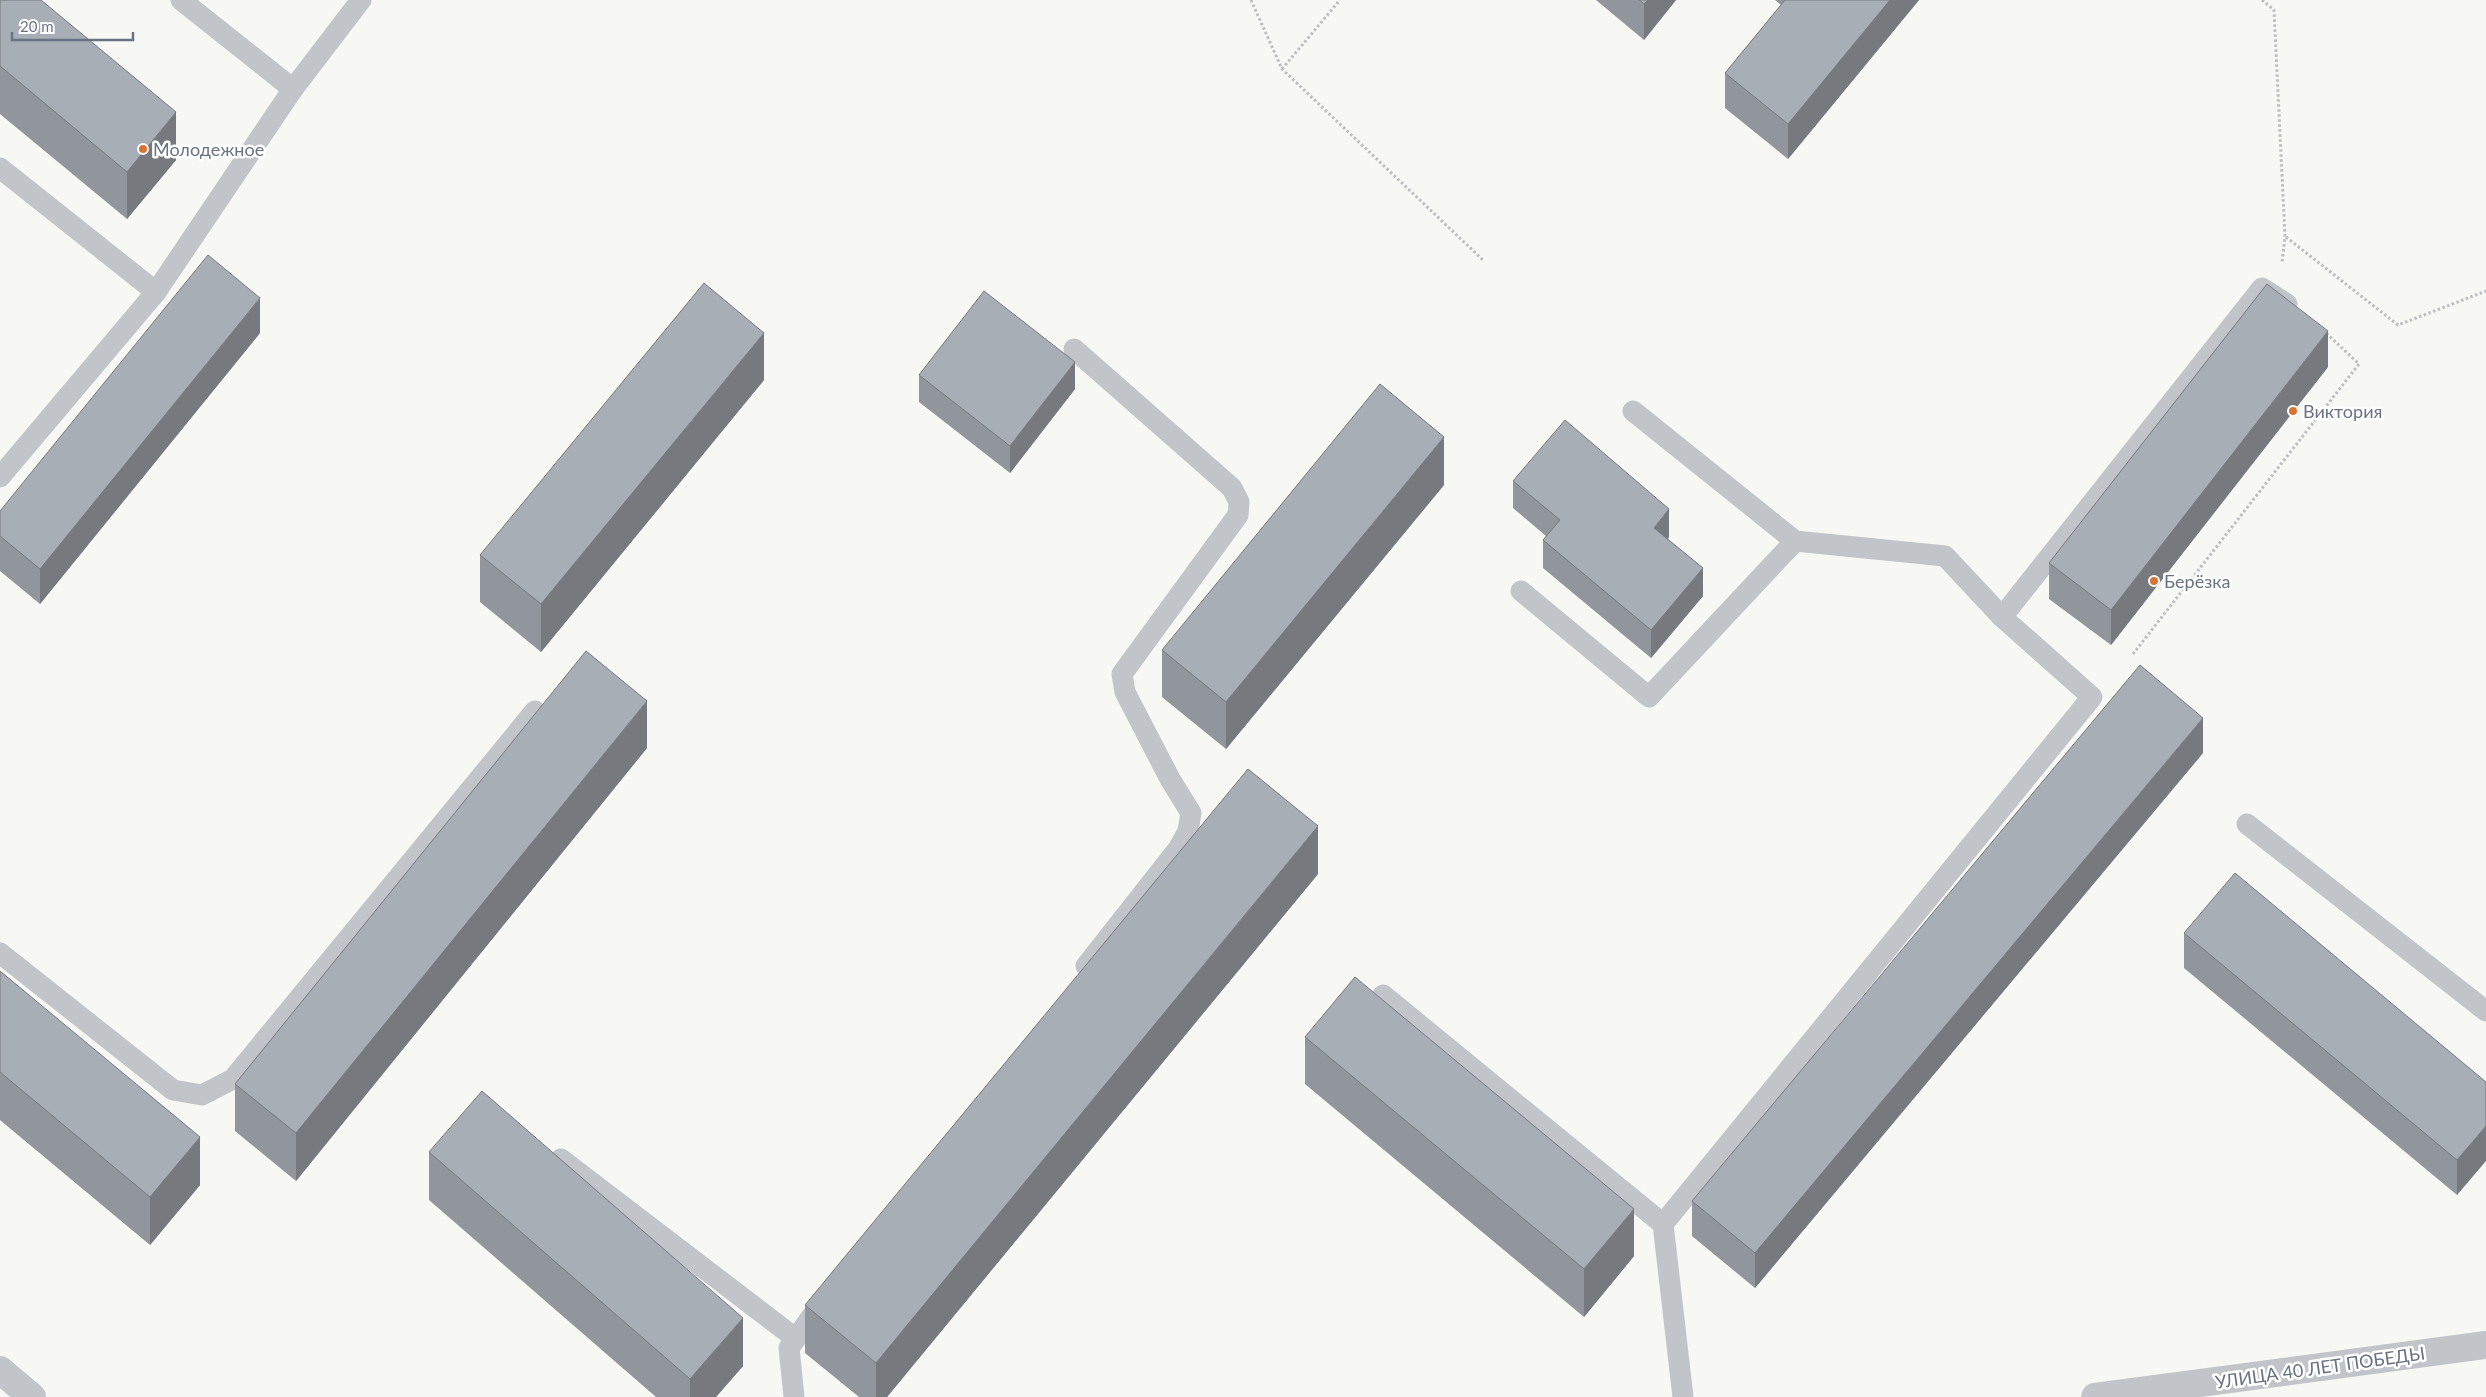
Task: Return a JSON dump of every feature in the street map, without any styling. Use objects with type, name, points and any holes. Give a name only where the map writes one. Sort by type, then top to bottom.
[{"type":"street","name":"УЛИЦА 40 ЛЕТ ПОБЕДЫ","points":[[2095,1397],[2486,1345]]},
{"type":"street","points":[[0,1370],[32,1397]]},
{"type":"lane","points":[[181,0],[293,88]]},
{"type":"lane","points":[[0,477],[156,292],[293,88],[361,0]]},
{"type":"lane","points":[[0,168],[156,292]]},
{"type":"lane","points":[[2002,617],[2262,288],[2321,328]]},
{"type":"lane","points":[[1074,349],[1232,488],[1239,502],[1238,515],[1122,674],[1124,692],[1170,779],[1192,813],[1188,831],[1178,848],[1074,981]]},
{"type":"lane","points":[[1633,411],[1795,541],[1945,556],[2002,617],[2092,697],[1663,1224]]},
{"type":"lane","points":[[1522,591],[1649,697],[1795,541]]},
{"type":"lane","points":[[0,953],[173,1090],[202,1095],[233,1079],[535,711]]},
{"type":"lane","points":[[2247,824],[2486,1011]]},
{"type":"lane","points":[[1383,995],[1663,1224],[1683,1397]]},
{"type":"lane","points":[[561,1159],[794,1338]]},
{"type":"lane","points":[[794,1397],[789,1348],[794,1338],[837,1284]]},
{"type":"path","points":[[1251,0],[1282,69],[1484,261]]},
{"type":"path","points":[[1282,69],[1340,0]]},
{"type":"path","points":[[2262,0],[2274,10],[2286,236],[2278,298]]},
{"type":"path","points":[[2286,236],[2398,325],[2486,292]]},
{"type":"path","points":[[2133,654],[2359,364],[2321,328]]},
{"type":"building","points":[[0,0],[41,0],[176,112],[127,172],[0,66]]},
{"type":"building","points":[[1639,0],[1648,0],[1644,4]]},
{"type":"building","points":[[1785,0],[1890,0],[1788,124],[1725,73]]},
{"type":"building","points":[[208,255],[260,298],[40,569],[0,536],[0,511]]},
{"type":"building","points":[[704,283],[764,333],[541,604],[480,555]]},
{"type":"building","points":[[2267,284],[2328,331],[2111,610],[2049,563]]},
{"type":"building","points":[[984,291],[1075,362],[1010,446],[919,375]]},
{"type":"building","points":[[1380,384],[1444,437],[1226,702],[1162,650]]},
{"type":"building","points":[[1565,420],[1669,509],[1654,528],[1703,568],[1651,630],[1543,540],[1560,520],[1513,481]]},
{"type":"building","points":[[586,651],[647,701],[296,1133],[235,1084]]},
{"type":"building","points":[[2140,665],[2203,718],[1755,1253],[1692,1201]]},
{"type":"building","points":[[1248,769],[1318,826],[876,1363],[805,1305]]},
{"type":"building","points":[[2235,873],[2486,1082],[2486,1126],[2457,1160],[2184,933]]},
{"type":"building","points":[[0,971],[200,1137],[150,1197],[0,1072]]},
{"type":"building","points":[[1355,977],[1634,1209],[1584,1269],[1305,1037]]},
{"type":"building","points":[[482,1091],[743,1318],[690,1379],[429,1152]]},
{"type":"place","name":"Молодежное","points":[[143,149]]},
{"type":"place","name":"Виктория","points":[[2293,411]]},
{"type":"place","name":"Берёзка","points":[[2154,581]]}]
